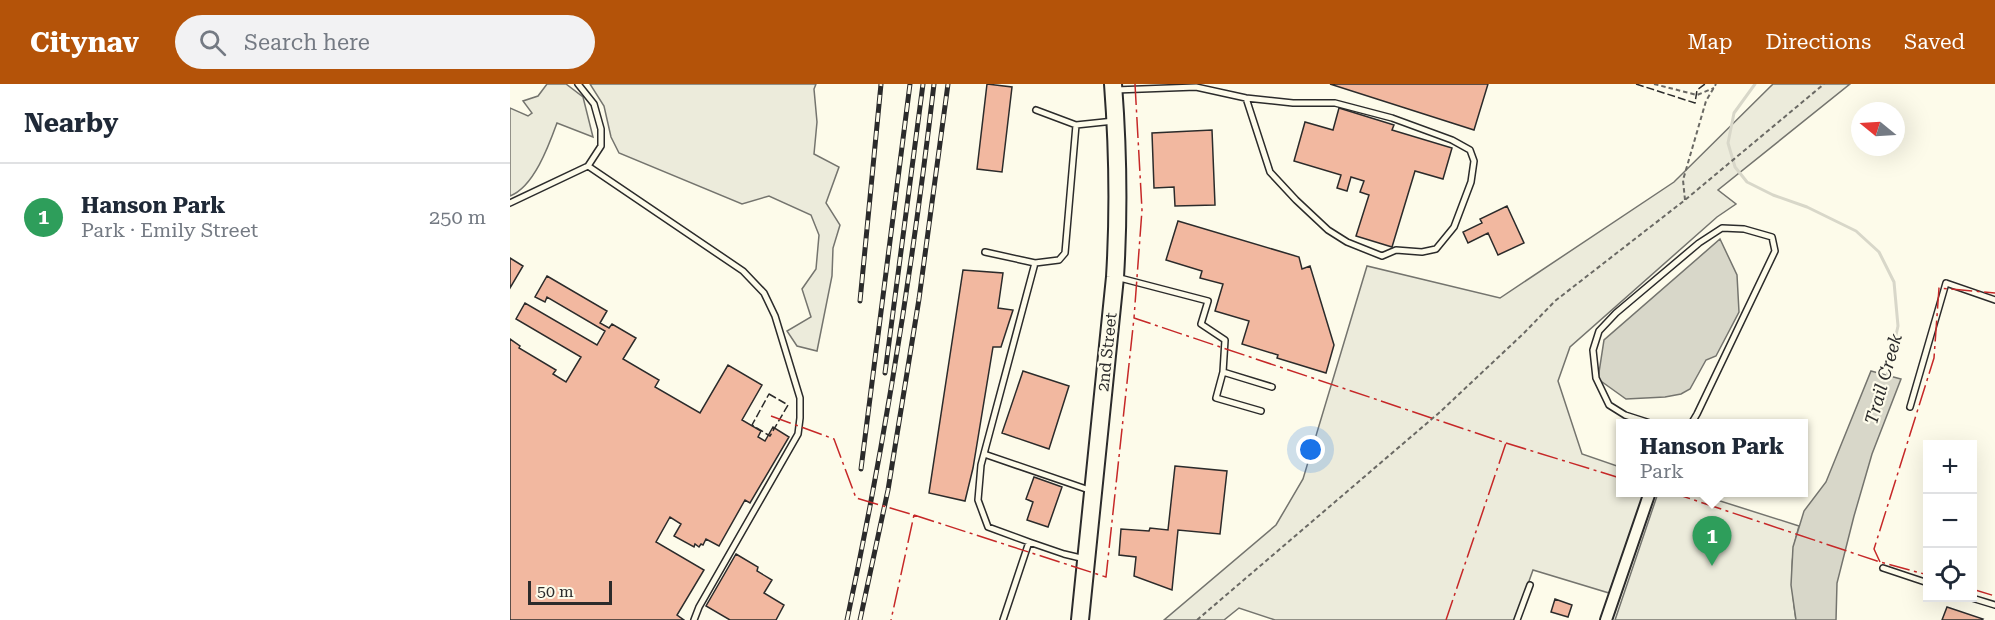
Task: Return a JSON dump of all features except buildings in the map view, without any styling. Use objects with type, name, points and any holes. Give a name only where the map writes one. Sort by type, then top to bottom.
[{"type":"main road","name":"2nd Street","points":[[1080,620],[1115,277],[1119,180],[1113,87]]},
{"type":"street","points":[[1606,620],[1648,497]]},
{"type":"lane","points":[[510,203],[588,166],[602,146],[601,129],[594,104],[578,84]]},
{"type":"lane","points":[[1113,87],[1196,87],[1246,98],[1293,103],[1335,104],[1392,118],[1452,140],[1470,150],[1474,161],[1471,182],[1454,227],[1436,249],[1422,252],[1396,250],[1382,256],[1347,242],[1328,230],[1270,171],[1246,98]]},
{"type":"lane","points":[[1036,110],[1076,125],[1116,121]]},
{"type":"lane","points":[[985,252],[1035,263],[1059,260],[1065,253],[1076,125]]},
{"type":"lane","points":[[588,166],[743,272],[764,293],[775,316],[800,398],[798,434],[699,607],[694,620]]},
{"type":"lane","points":[[1639,419],[1625,415],[1609,405],[1596,378],[1593,350],[1599,331],[1616,313],[1692,249],[1722,228],[1744,229],[1772,237],[1775,251],[1694,419]]},
{"type":"lane","points":[[1035,263],[981,465],[978,500],[988,527],[1064,554],[1086,559]]},
{"type":"lane","points":[[1115,277],[1208,301],[1201,324],[1225,340],[1223,372],[1216,398],[1261,411]]},
{"type":"lane","points":[[1910,407],[1946,283],[1995,300]]},
{"type":"lane","points":[[1223,372],[1272,387]]},
{"type":"lane","points":[[984,454],[1093,491]]},
{"type":"lane","points":[[1003,620],[1029,542]]},
{"type":"lane","points":[[1883,568],[1923,581]]},
{"type":"lane","points":[[1517,620],[1530,585]]},
{"type":"lane","points":[[1977,599],[1995,605]]},
{"type":"path","points":[[1654,84],[1697,95],[1715,86]]},
{"type":"path","points":[[1197,620],[1440,412],[1555,301],[1685,200],[1824,84]]},
{"type":"path","points":[[1685,200],[1683,180],[1706,101],[1715,86]]},
{"type":"shaded area","points":[[547,84],[566,84],[583,97],[593,137],[557,123],[533,175],[519,191],[510,196],[510,108],[528,116],[532,113],[523,101],[538,96]]},
{"type":"shaded area","points":[[590,84],[816,84],[814,89],[817,122],[814,154],[839,167],[826,203],[840,225],[833,248],[832,276],[817,351],[797,346],[787,331],[811,317],[802,289],[816,269],[819,235],[811,215],[769,196],[742,204],[619,153],[611,137],[604,106]]},
{"type":"shaded area","points":[[1773,84],[1850,84],[1718,190],[1736,204],[1717,217],[1570,347],[1558,381],[1582,454],[1616,466],[1616,497],[1644,497],[1609,593],[1533,570],[1515,620],[1275,620],[1239,608],[1224,620],[1164,620],[1276,525],[1303,479],[1367,266],[1500,298],[1674,182]]},
{"type":"shaded area","points":[[1657,497],[1708,497],[1799,526],[1792,573],[1796,620],[1615,620]]},
{"type":"water","points":[[1720,239],[1737,275],[1739,312],[1716,356],[1706,360],[1690,389],[1681,394],[1665,397],[1626,399],[1598,379],[1604,340]]},
{"type":"water","points":[[1871,371],[1901,379],[1872,454],[1854,516],[1837,583],[1836,620],[1796,620],[1791,585],[1793,547],[1804,511],[1826,482]]},
{"type":"waterway","name":"Trail Creek","points":[[1755,84],[1734,113],[1728,143],[1735,167],[1747,182],[1856,231],[1879,252],[1894,282],[1898,326],[1887,376]]},
{"type":"railway","points":[[860,301],[881,84]]},
{"type":"railway","points":[[861,469],[910,84]]},
{"type":"railway","points":[[885,373],[923,84]]},
{"type":"railway","points":[[847,620],[874,487],[897,353],[934,84]]},
{"type":"railway","points":[[860,620],[888,490],[919,299],[948,84]]},
{"type":"fence","points":[[1636,84],[1695,103],[1697,90],[1705,84]]},
{"type":"fence","points":[[769,394],[788,405],[770,436],[752,425],[769,394]]},
{"type":"power","points":[[1135,84],[1142,210],[1134,318],[1506,443],[1616,477]]},
{"type":"power","points":[[1880,562],[1874,549],[1934,358],[1939,288],[1995,293]]},
{"type":"power","points":[[914,515],[1106,577],[1134,318]]},
{"type":"power","points":[[771,416],[834,439],[856,498],[914,515],[891,620]]},
{"type":"power","points":[[1446,620],[1506,443]]},
{"type":"power","points":[[1685,497],[1880,562],[1923,574]]},
{"type":"power","points":[[1977,591],[1995,596]]},
{"type":"place","name":"Hanson Park","points":[[1712,566]]}]
